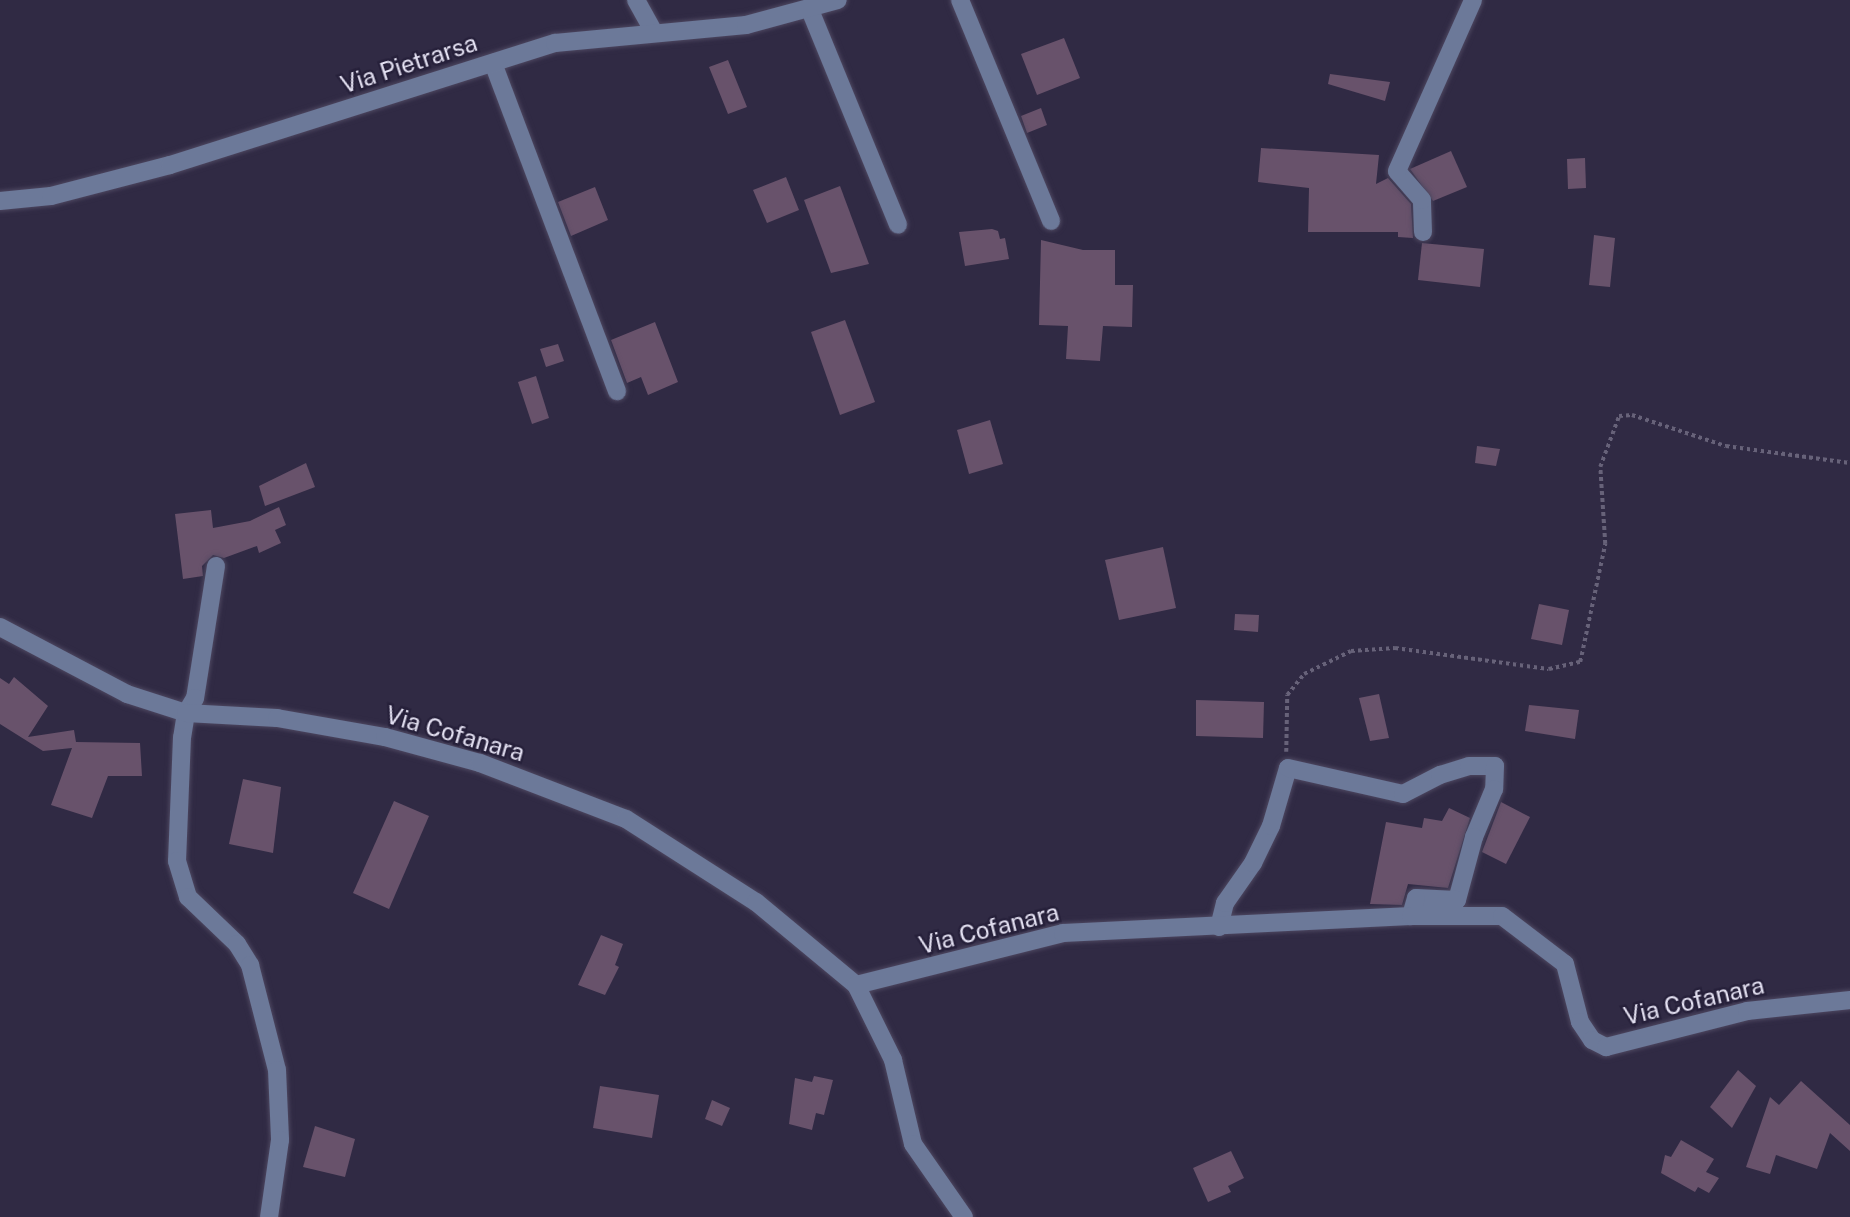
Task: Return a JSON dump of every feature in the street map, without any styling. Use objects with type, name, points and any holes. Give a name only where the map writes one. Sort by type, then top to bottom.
[{"type":"street","points":[[636,0],[654,32]]},
{"type":"street","name":"Via Pietrarsa","points":[[0,201],[51,196],[170,165],[555,43],[746,25],[810,10],[838,0]]},
{"type":"street","points":[[960,0],[1051,221]]},
{"type":"street","points":[[1423,232],[1422,200],[1397,171],[1473,0]]},
{"type":"street","points":[[810,10],[898,225]]},
{"type":"street","points":[[493,63],[617,391]]},
{"type":"street","points":[[216,566],[195,698],[186,713],[176,840],[179,880],[188,897],[237,944],[250,965],[277,1070],[280,1140],[269,1217]]},
{"type":"street","name":"Via Cofanara","points":[[0,627],[127,694],[186,713],[278,718],[385,737],[480,763],[626,819],[756,902],[856,985],[879,1022],[893,1060],[913,1144],[964,1217]]},
{"type":"street","points":[[1219,927],[1225,903],[1271,826],[1287,768],[1404,794],[1440,775],[1469,766],[1495,766],[1494,789],[1474,837],[1457,900],[1416,898],[1410,916]]},
{"type":"street","name":"Via Cofanara","points":[[856,985],[1063,933],[1410,916],[1502,916],[1565,964],[1580,1022],[1592,1040],[1606,1047],[1747,1012],[1850,999]]},
{"type":"path","points":[[1287,768],[1287,695],[1304,674],[1351,651],[1395,648],[1549,669],[1580,662],[1605,544],[1600,467],[1619,416],[1632,415],[1726,446],[1850,463]]},
{"type":"building","points":[[1064,38],[1080,78],[1037,95],[1021,54]]},
{"type":"building","points":[[728,60],[747,107],[728,114],[709,67]]},
{"type":"building","points":[[1330,74],[1390,82],[1385,101],[1328,84]]},
{"type":"building","points":[[1041,108],[1047,125],[1027,133],[1021,116]]},
{"type":"building","points":[[1261,148],[1379,155],[1376,184],[1388,178],[1411,204],[1413,238],[1398,237],[1398,232],[1308,232],[1309,188],[1258,182]]},
{"type":"building","points":[[1451,151],[1467,187],[1433,201],[1410,169]]},
{"type":"building","points":[[1585,158],[1586,188],[1568,189],[1567,159]]},
{"type":"building","points":[[786,177],[799,210],[767,223],[753,190]]},
{"type":"building","points":[[840,186],[869,264],[831,273],[804,200]]},
{"type":"building","points":[[595,187],[608,220],[571,236],[558,202]]},
{"type":"building","points":[[992,229],[998,231],[1000,239],[1005,238],[1009,259],[965,266],[959,232]]},
{"type":"building","points":[[1594,235],[1615,238],[1610,287],[1589,285]]},
{"type":"building","points":[[1041,240],[1083,250],[1115,250],[1115,285],[1133,285],[1132,327],[1103,326],[1100,361],[1066,359],[1068,326],[1039,325]]},
{"type":"building","points":[[1422,243],[1484,249],[1480,287],[1418,280]]},
{"type":"building","points":[[845,320],[875,402],[840,415],[811,332]]},
{"type":"building","points":[[655,322],[678,382],[648,395],[641,377],[627,383],[611,340]]},
{"type":"building","points":[[558,344],[564,361],[546,367],[540,349]]},
{"type":"building","points":[[536,376],[549,418],[532,424],[518,382]]},
{"type":"building","points":[[990,420],[1003,464],[969,474],[957,430]]},
{"type":"building","points":[[1477,446],[1500,449],[1496,466],[1475,463]]},
{"type":"building","points":[[306,463],[315,487],[265,506],[259,486]]},
{"type":"building","points":[[279,507],[286,525],[275,530],[281,543],[259,553],[257,546],[224,558],[213,555],[202,566],[203,576],[183,579],[175,514],[211,510],[213,528],[250,521]]},
{"type":"building","points":[[1163,547],[1176,608],[1119,620],[1105,560]]},
{"type":"building","points":[[1539,604],[1569,610],[1562,645],[1531,639]]},
{"type":"building","points":[[1235,614],[1259,615],[1258,632],[1234,630]]},
{"type":"building","points":[[14,677],[48,706],[28,737],[74,730],[76,742],[140,743],[142,776],[108,776],[92,818],[51,805],[72,748],[43,751],[0,724],[0,678],[9,684]]},
{"type":"building","points":[[1379,694],[1389,738],[1370,741],[1359,698]]},
{"type":"building","points":[[1196,700],[1264,702],[1263,738],[1196,736]]},
{"type":"building","points":[[1529,705],[1579,710],[1575,739],[1525,731]]},
{"type":"building","points":[[243,779],[281,787],[273,853],[229,844]]},
{"type":"building","points":[[394,801],[429,816],[389,909],[353,893]]},
{"type":"building","points":[[1501,802],[1530,817],[1506,864],[1482,852]]},
{"type":"building","points":[[1449,808],[1470,818],[1448,888],[1408,884],[1402,905],[1370,904],[1386,822],[1422,828],[1424,818],[1442,821]]},
{"type":"building","points":[[601,935],[623,944],[615,965],[619,967],[605,995],[578,985]]},
{"type":"building","points":[[1738,1070],[1756,1086],[1732,1128],[1710,1107]]},
{"type":"building","points":[[814,1076],[833,1080],[824,1115],[816,1113],[812,1130],[789,1124],[795,1078],[812,1082]]},
{"type":"building","points":[[1801,1081],[1850,1125],[1850,1151],[1830,1133],[1817,1169],[1776,1155],[1770,1174],[1746,1167],[1770,1097],[1779,1105]]},
{"type":"building","points":[[600,1086],[659,1095],[652,1138],[593,1128]]},
{"type":"building","points":[[712,1100],[730,1108],[722,1126],[705,1119]]},
{"type":"building","points":[[315,1126],[355,1139],[345,1177],[303,1167]]},
{"type":"building","points":[[1681,1140],[1714,1159],[1706,1172],[1719,1178],[1709,1193],[1698,1187],[1695,1192],[1661,1173],[1665,1155],[1671,1157]]},
{"type":"building","points":[[1231,1151],[1244,1178],[1228,1186],[1231,1192],[1208,1202],[1193,1168]]}]
